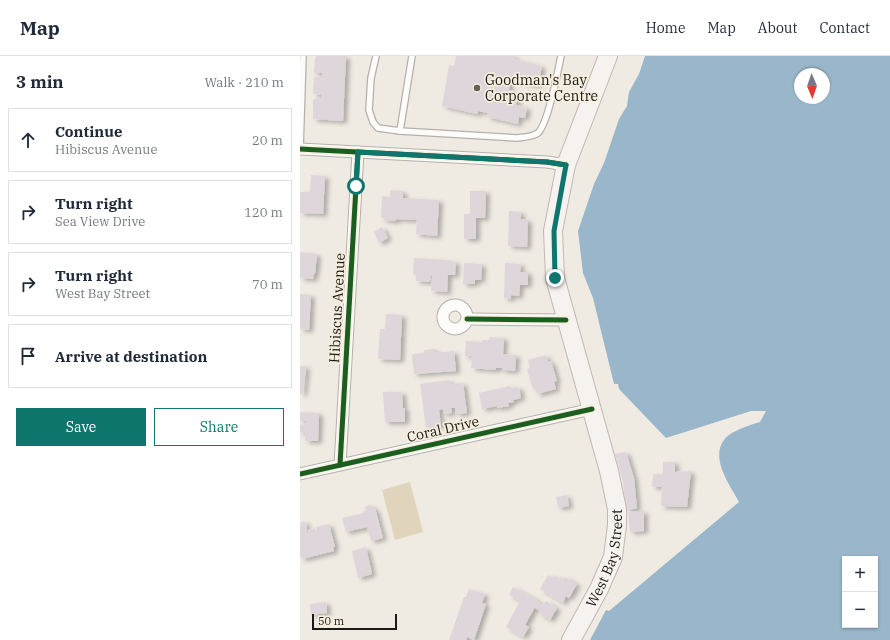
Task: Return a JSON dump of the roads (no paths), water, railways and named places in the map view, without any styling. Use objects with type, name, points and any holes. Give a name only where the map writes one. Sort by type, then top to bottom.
[{"type":"main road","name":"West Bay Street","points":[[571,640],[607,572],[613,557],[617,525],[614,492],[555,278],[554,231],[566,165],[608,56]]},
{"type":"street","points":[[300,149],[547,162],[566,165]]},
{"type":"street","name":"Hibiscus Avenue","points":[[340,465],[358,152]]},
{"type":"street","points":[[467,319],[566,320]]},
{"type":"street","name":"Coral Drive","points":[[300,474],[592,409]]},
{"type":"lane","points":[[300,149],[303,56]]},
{"type":"lane","points":[[376,56],[371,78],[369,110],[373,122],[378,128],[400,131],[517,138],[532,136],[539,132],[549,109],[561,56]]},
{"type":"lane","points":[[400,131],[412,56]]},
{"type":"water","points":[[645,56],[890,56],[890,640],[590,640],[606,610],[609,611],[739,502],[723,472],[719,455],[720,447],[724,440],[731,434],[760,422],[766,411],[751,411],[666,438],[619,389],[618,384],[614,384],[593,298],[583,273],[578,231],[619,119],[627,106],[629,92],[639,74]]},
{"type":"place","name":"Goodman's Bay Corporate Centre","points":[[477,88]]}]
